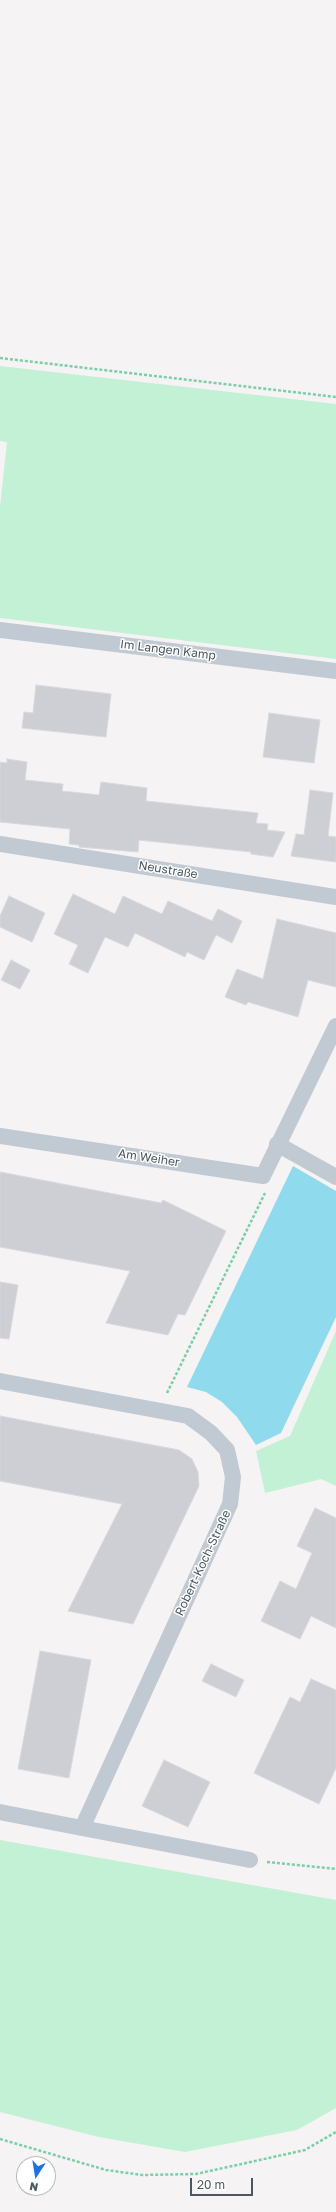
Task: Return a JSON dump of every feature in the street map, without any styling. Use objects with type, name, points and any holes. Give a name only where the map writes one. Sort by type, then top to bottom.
[{"type":"street","name":"Im Langen Kamp","points":[[0,630],[336,671]]},
{"type":"street","name":"Neustraße","points":[[0,844],[336,897]]},
{"type":"street","points":[[263,1176],[277,1144],[336,1026]]},
{"type":"street","name":"Am Weiher","points":[[0,1136],[263,1176]]},
{"type":"street","points":[[277,1144],[336,1177]]},
{"type":"street","name":"Robert-Koch-Straße","points":[[0,1381],[159,1409],[188,1416],[211,1433],[227,1450],[233,1477],[230,1504],[82,1828]]},
{"type":"street","points":[[0,1812],[250,1860]]},
{"type":"path","points":[[0,358],[336,397]]},
{"type":"path","points":[[159,1409],[263,1200],[267,1186],[263,1176]]},
{"type":"path","points":[[250,1860],[336,1869]]},
{"type":"path","points":[[0,2139],[106,2170],[142,2175],[196,2174],[305,2150],[336,2132]]},
{"type":"green space","points":[[0,366],[336,404],[336,659],[0,618],[0,507],[7,442],[0,441]]},
{"type":"green space","points":[[336,1331],[336,1486],[321,1479],[265,1493],[256,1451],[290,1436]]},
{"type":"green space","points":[[0,1840],[336,1900],[336,2108],[297,2130],[185,2152],[99,2137],[0,2112]]},
{"type":"water","points":[[293,1166],[336,1191],[336,1317],[281,1433],[256,1445],[237,1417],[222,1402],[206,1392],[187,1387]]},
{"type":"building","points":[[36,685],[111,694],[106,737],[22,728],[24,712],[33,713]]},
{"type":"building","points":[[269,713],[320,720],[314,763],[263,757]]},
{"type":"building","points":[[7,759],[27,762],[25,780],[63,784],[62,791],[99,795],[101,782],[147,788],[146,801],[258,813],[256,823],[268,824],[267,830],[285,832],[273,857],[251,854],[251,852],[139,840],[138,852],[79,847],[79,845],[69,844],[70,829],[0,822],[0,762],[7,763]]},
{"type":"building","points":[[310,790],[333,793],[328,836],[336,837],[336,862],[291,856],[296,834],[304,835]]},
{"type":"building","points":[[73,894],[115,914],[123,896],[162,914],[168,901],[212,921],[218,909],[242,921],[232,943],[216,935],[204,960],[187,952],[185,957],[135,933],[128,947],[105,937],[88,973],[69,964],[78,945],[54,934]]},
{"type":"building","points":[[9,896],[45,913],[32,942],[0,927],[0,916]]},
{"type":"building","points":[[277,919],[336,933],[336,987],[308,980],[298,1017],[248,1002],[246,1005],[225,997],[237,969],[263,979]]},
{"type":"building","points":[[11,960],[30,970],[20,989],[1,980]]},
{"type":"building","points":[[0,1172],[161,1203],[163,1200],[226,1231],[185,1315],[178,1314],[168,1335],[106,1323],[130,1271],[0,1247]]},
{"type":"building","points":[[0,1282],[18,1285],[9,1339],[0,1338]]},
{"type":"building","points":[[0,1416],[179,1450],[192,1459],[198,1472],[199,1486],[133,1624],[68,1611],[122,1504],[0,1481]]},
{"type":"building","points":[[315,1508],[336,1518],[336,1628],[311,1616],[300,1639],[261,1621],[280,1581],[296,1589],[312,1553],[297,1546]]},
{"type":"building","points":[[40,1651],[91,1660],[69,1778],[18,1769]]},
{"type":"building","points":[[211,1664],[244,1680],[236,1697],[202,1681]]},
{"type":"building","points":[[311,1679],[336,1690],[336,1768],[319,1804],[254,1773],[290,1697],[300,1702]]},
{"type":"building","points":[[164,1760],[210,1782],[188,1827],[142,1806]]}]
